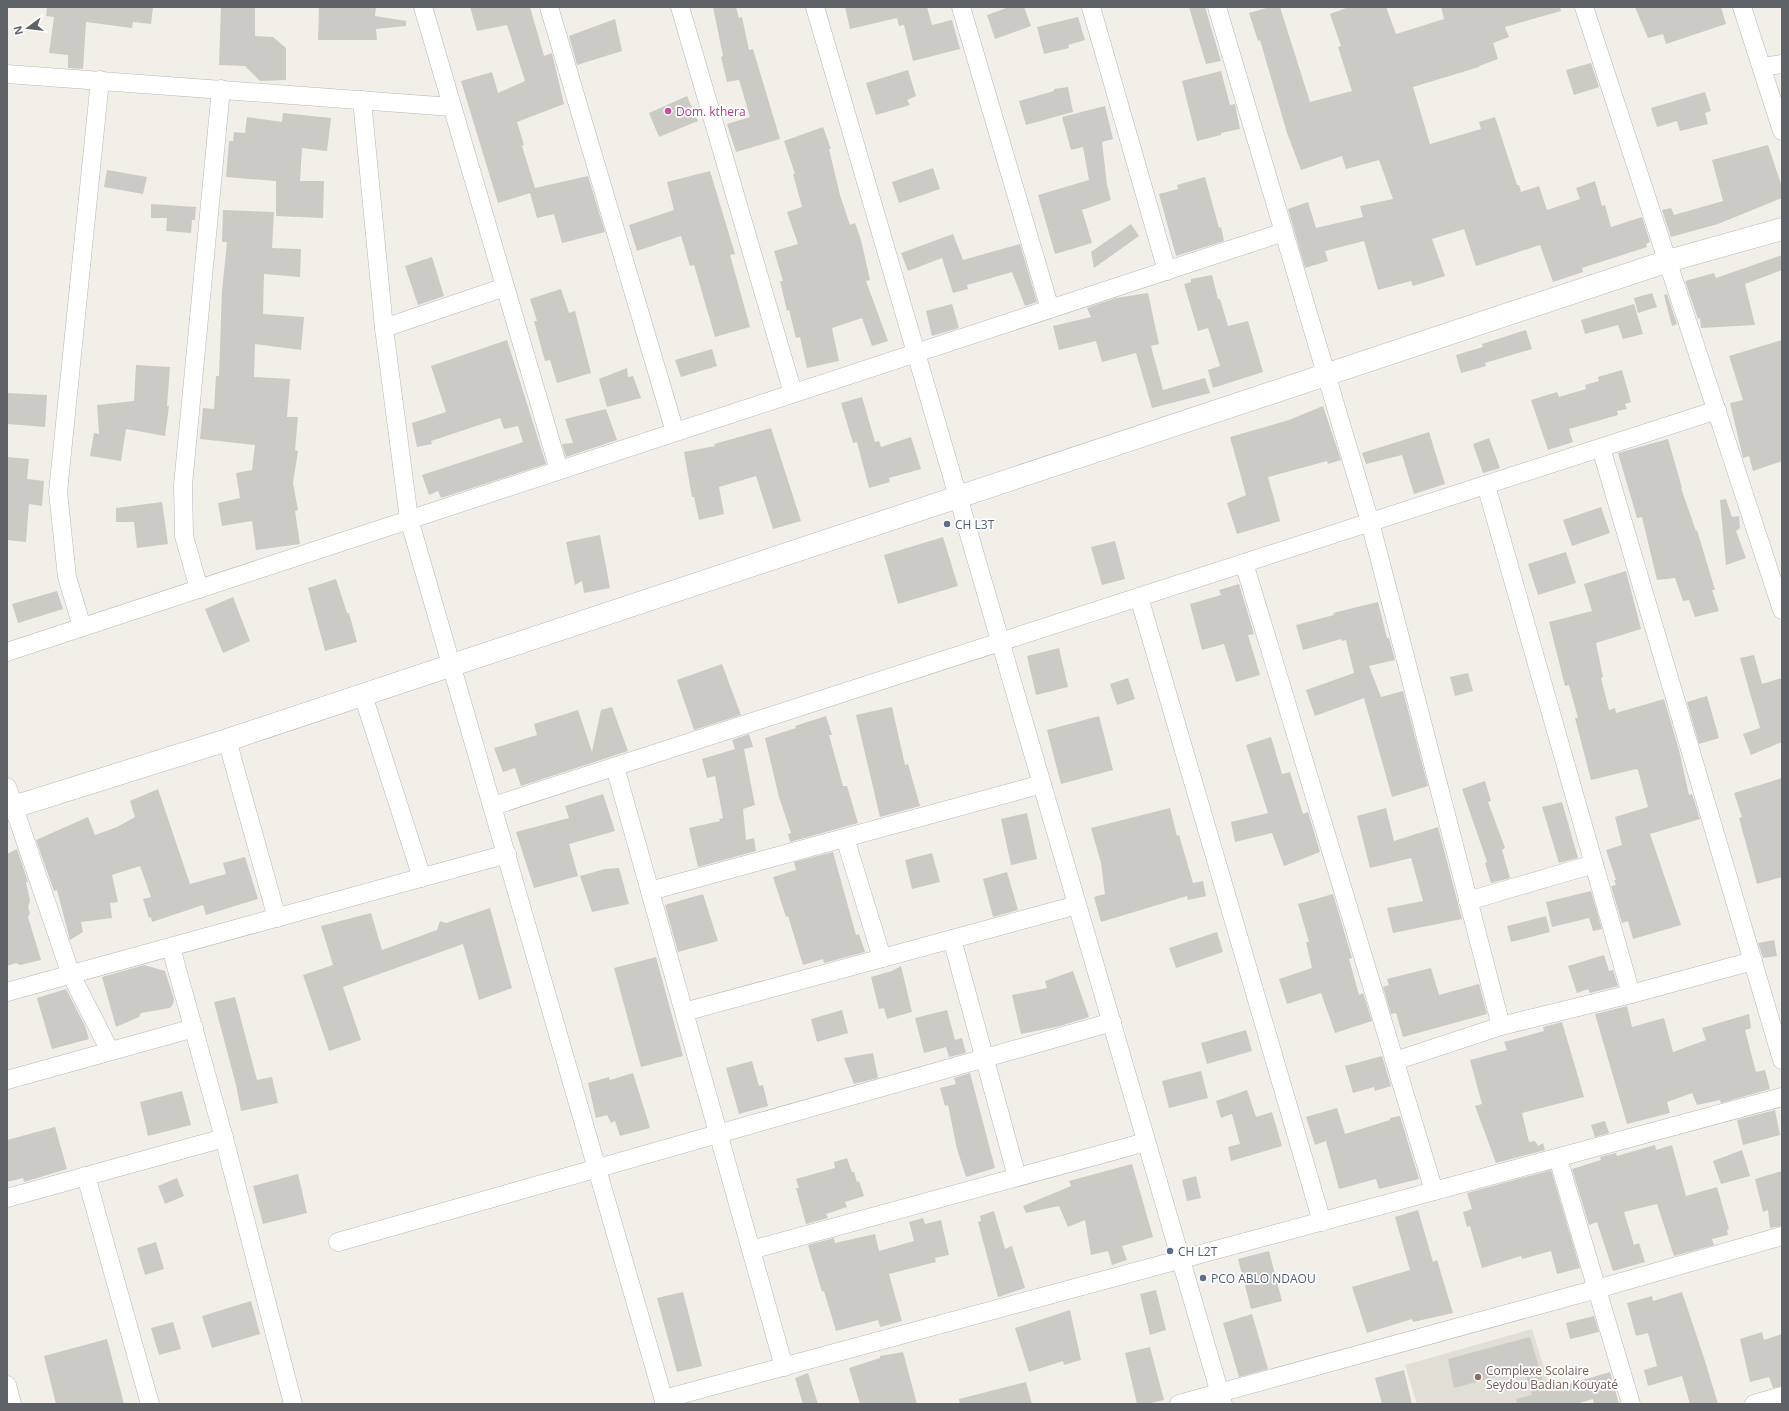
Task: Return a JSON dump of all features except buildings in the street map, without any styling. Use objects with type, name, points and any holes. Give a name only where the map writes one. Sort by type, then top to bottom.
[{"type":"street","points":[[423,7],[559,470]]},
{"type":"street","points":[[549,7],[675,432]]},
{"type":"street","points":[[680,7],[793,394]]},
{"type":"street","points":[[815,7],[1221,1398]]},
{"type":"street","points":[[961,7],[1050,309]]},
{"type":"street","points":[[1091,7],[1167,270]]},
{"type":"street","points":[[1217,7],[1370,522],[1501,1026]]},
{"type":"street","points":[[1584,7],[1782,610]]},
{"type":"street","points":[[1742,7],[1782,131]]},
{"type":"street","points":[[1762,67],[1782,64]]},
{"type":"street","points":[[7,74],[452,107]]},
{"type":"street","points":[[82,627],[67,578],[58,492],[100,80]]},
{"type":"street","points":[[199,588],[184,536],[183,485],[222,89]]},
{"type":"street","points":[[362,100],[384,328],[409,520],[494,806],[665,1402],[784,1367],[1782,1097]]},
{"type":"street","points":[[110,1051],[71,974],[9,801],[227,740],[1668,261],[1782,229]]},
{"type":"street","points":[[7,652],[1284,232]]},
{"type":"street","points":[[384,328],[505,287]]},
{"type":"street","points":[[494,806],[1717,410]]},
{"type":"street","points":[[1601,448],[1782,1060]]},
{"type":"street","points":[[1486,485],[1631,994]]},
{"type":"street","points":[[1244,563],[1434,1191]]},
{"type":"street","points":[[1139,597],[1322,1222]]},
{"type":"street","points":[[363,695],[422,878]]},
{"type":"street","points":[[227,740],[277,918]]},
{"type":"street","points":[[615,766],[784,1367]]},
{"type":"street","points":[[650,892],[1042,784]]},
{"type":"street","points":[[845,838],[882,958]]},
{"type":"street","points":[[7,992],[172,948],[507,854]]},
{"type":"street","points":[[1468,901],[1594,864]]},
{"type":"street","points":[[684,1012],[1077,905]]},
{"type":"street","points":[[952,939],[1017,1178]]},
{"type":"street","points":[[172,948],[224,1138],[293,1404]]},
{"type":"street","points":[[1395,1060],[1501,1026],[1631,994],[1753,961]]},
{"type":"street","points":[[338,1242],[1112,1022]]},
{"type":"street","points":[[7,1080],[194,1028]]},
{"type":"street","points":[[7,1198],[224,1138]]},
{"type":"street","points":[[751,1250],[1146,1142]]},
{"type":"street","points":[[1558,1158],[1631,1404]]},
{"type":"street","points":[[86,1176],[150,1404]]},
{"type":"street","points":[[1179,1404],[1221,1398],[1782,1236]]},
{"type":"street","points":[[7,1385],[12,1404]]},
{"type":"street","points":[[1754,1404],[1782,1396]]},
{"type":"shaded area","name":"Complexe Scolaire Seydou Badian Kouyaté","points":[[1532,1329],[1555,1404],[1417,1404],[1405,1365]]},
{"type":"place","name":"Dom. kthera","points":[[668,111]]},
{"type":"place","name":"CH L3T","points":[[947,524]]},
{"type":"place","name":"CH L2T","points":[[1170,1251]]},
{"type":"place","name":"PCO ABLO NDAOU","points":[[1203,1278]]},
{"type":"place","name":"Complexe Scolaire Seydou Badian Kouyaté","points":[[1478,1377]]}]
